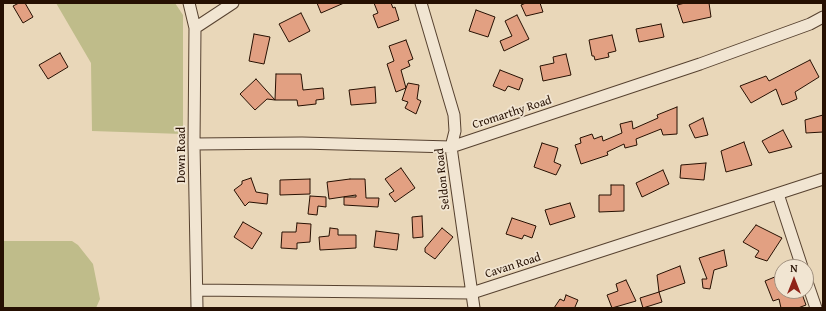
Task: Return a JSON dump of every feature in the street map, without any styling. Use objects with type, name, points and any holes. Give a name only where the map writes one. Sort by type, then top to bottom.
[{"type":"street","name":"Down Road","points":[[189,3],[195,28],[194,144],[197,308]]},
{"type":"street","points":[[195,28],[233,3]]},
{"type":"street","name":"Seldon Road","points":[[421,3],[454,115],[455,131],[451,147],[474,308]]},
{"type":"street","name":"Cromarthy Road","points":[[194,144],[302,143],[451,147],[700,64],[803,27],[823,17]]},
{"type":"street","name":"Cavan Road","points":[[197,290],[472,293],[823,179]]},
{"type":"street","points":[[778,194],[799,259]]},
{"type":"shaded area","points":[[56,3],[175,3],[183,15],[183,134],[92,131],[91,63]]},
{"type":"shaded area","points":[[3,241],[72,241],[78,245],[93,264],[100,299],[96,308],[3,308]]},
{"type":"building","points":[[19,3],[25,3],[33,17],[23,23],[13,6]]},
{"type":"building","points":[[317,3],[344,3],[321,13]]},
{"type":"building","points":[[374,3],[391,3],[393,8],[395,7],[399,20],[378,28],[373,15],[378,13]]},
{"type":"building","points":[[526,3],[540,3],[543,12],[526,16],[521,5]]},
{"type":"building","points":[[685,3],[709,3],[711,17],[683,23],[677,5]]},
{"type":"building","points":[[476,10],[495,17],[488,37],[469,31]]},
{"type":"building","points":[[301,13],[310,31],[289,42],[279,24]]},
{"type":"building","points":[[517,15],[529,39],[504,51],[500,41],[512,36],[505,21]]},
{"type":"building","points":[[661,24],[664,37],[639,42],[636,29]]},
{"type":"building","points":[[254,34],[270,37],[264,64],[249,61]]},
{"type":"building","points":[[612,35],[616,51],[608,53],[609,57],[595,60],[594,56],[592,56],[589,40]]},
{"type":"building","points":[[406,40],[413,59],[408,61],[410,66],[401,70],[406,88],[396,92],[387,64],[394,61],[389,46]]},
{"type":"building","points":[[60,53],[68,67],[48,79],[39,65]]},
{"type":"building","points":[[566,54],[571,75],[543,81],[540,66],[554,63],[553,57]]},
{"type":"building","points":[[810,60],[819,77],[795,92],[797,99],[788,103],[782,105],[776,89],[751,103],[740,86],[766,76],[769,81]]},
{"type":"building","points":[[500,70],[523,79],[519,90],[508,86],[505,91],[493,86]]},
{"type":"building","points":[[276,74],[301,74],[303,90],[323,88],[324,99],[316,100],[316,104],[298,106],[297,100],[275,100]]},
{"type":"building","points":[[256,79],[275,100],[267,99],[255,110],[240,94]]},
{"type":"building","points":[[408,83],[419,85],[417,99],[421,101],[416,114],[405,108],[408,102],[402,100]]},
{"type":"building","points":[[375,87],[376,103],[351,105],[349,90]]},
{"type":"building","points":[[677,107],[677,134],[663,135],[661,129],[636,139],[637,145],[625,148],[624,144],[607,152],[608,155],[581,164],[575,145],[581,143],[580,138],[592,134],[594,139],[602,136],[603,141],[622,133],[620,124],[632,121],[633,129],[658,118],[657,115]]},
{"type":"building","points":[[823,115],[823,132],[806,133],[805,120]]},
{"type":"building","points":[[703,118],[708,135],[695,138],[689,125]]},
{"type":"building","points":[[783,130],[792,147],[769,153],[762,141]]},
{"type":"building","points":[[744,142],[752,165],[726,172],[721,151]]},
{"type":"building","points":[[542,143],[558,148],[554,162],[561,165],[556,175],[534,167]]},
{"type":"building","points":[[706,163],[704,180],[680,178],[681,165]]},
{"type":"building","points":[[401,168],[415,188],[395,202],[389,194],[394,191],[385,179]]},
{"type":"building","points":[[663,170],[669,184],[642,197],[636,183]]},
{"type":"building","points":[[251,178],[256,192],[268,194],[267,204],[249,202],[245,206],[234,190],[242,184],[242,181]]},
{"type":"building","points":[[310,179],[310,194],[280,195],[280,180]]},
{"type":"building","points":[[365,179],[366,198],[379,198],[378,207],[344,205],[344,197],[356,197],[356,195],[329,199],[327,182]]},
{"type":"building","points":[[611,185],[624,185],[624,211],[599,212],[599,195],[611,195]]},
{"type":"building","points":[[310,196],[326,197],[326,207],[318,206],[317,215],[308,214]]},
{"type":"building","points":[[570,203],[575,217],[550,225],[545,210]]},
{"type":"building","points":[[422,216],[423,237],[413,238],[412,217]]},
{"type":"building","points":[[512,218],[536,226],[532,238],[524,235],[522,239],[506,234]]},
{"type":"building","points":[[243,222],[262,233],[252,249],[234,237]]},
{"type":"building","points":[[297,223],[311,224],[310,242],[297,243],[297,249],[281,248],[282,232],[296,232]]},
{"type":"building","points":[[756,225],[782,238],[767,261],[755,257],[759,251],[743,242]]},
{"type":"building","points":[[330,228],[338,229],[338,235],[356,235],[356,248],[320,250],[319,237],[329,236]]},
{"type":"building","points":[[442,228],[453,237],[435,259],[425,252],[425,248]]},
{"type":"building","points":[[376,231],[399,234],[397,250],[374,247]]},
{"type":"building","points":[[724,250],[727,266],[714,270],[710,289],[703,288],[702,279],[707,279],[699,258]]},
{"type":"building","points":[[680,266],[685,283],[659,292],[657,275]]},
{"type":"building","points":[[774,277],[774,299],[779,299],[773,301],[765,281]]},
{"type":"building","points":[[626,280],[636,301],[612,308],[607,295],[618,291],[616,284]]},
{"type":"building","points":[[659,292],[662,302],[643,308],[640,298]]},
{"type":"building","points":[[566,295],[578,300],[575,307],[576,308],[554,308],[560,299],[564,301]]},
{"type":"building","points":[[779,299],[804,299],[806,305],[798,308],[781,308]]}]
